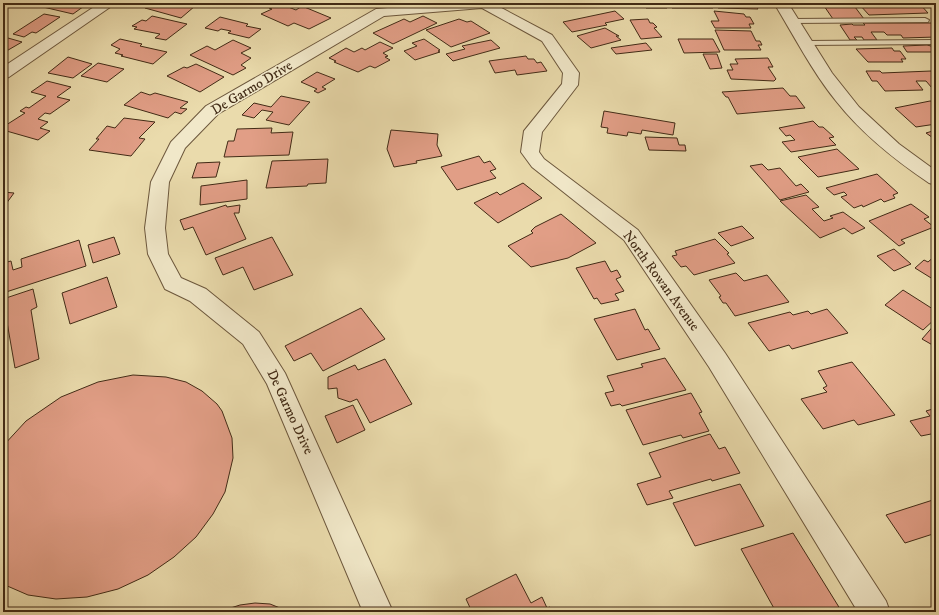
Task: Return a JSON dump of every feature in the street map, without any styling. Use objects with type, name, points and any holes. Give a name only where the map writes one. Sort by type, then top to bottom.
[{"type":"street","points":[[3,74],[109,3]]},
{"type":"street","points":[[781,3],[831,84],[859,118],[905,157],[936,179]]},
{"type":"street","name":"De Garmo Drive","points":[[378,612],[278,380],[251,338],[198,295],[174,283],[164,266],[158,254],[155,228],[160,182],[177,146],[212,110],[381,12],[484,4]]},
{"type":"street","name":"North Rowan Avenue","points":[[484,4],[547,38],[571,73],[570,85],[533,130],[530,152],[538,163],[631,235],[717,360],[875,612]]},
{"type":"lane","points":[[792,21],[925,20]]},
{"type":"lane","points":[[806,43],[936,42]]},
{"type":"building","points":[[48,3],[87,4],[73,14],[43,7]]},
{"type":"building","points":[[154,3],[188,3],[186,4],[195,6],[181,18],[145,8]]},
{"type":"building","points":[[278,3],[296,10],[302,6],[331,18],[309,29],[294,23],[288,26],[261,14],[272,9],[269,8]]},
{"type":"building","points":[[321,3],[347,3],[345,6]]},
{"type":"building","points":[[644,3],[665,3],[667,8],[646,8]]},
{"type":"building","points":[[670,3],[710,3],[713,8],[672,8]]},
{"type":"building","points":[[714,3],[754,3],[758,9],[718,8]]},
{"type":"building","points":[[822,3],[852,3],[864,19],[833,19]]},
{"type":"building","points":[[919,3],[928,13],[869,15],[859,4]]},
{"type":"building","points":[[615,11],[624,19],[605,23],[607,25],[572,32],[563,22]]},
{"type":"building","points":[[714,11],[744,14],[746,17],[750,17],[754,24],[749,24],[751,28],[715,28],[711,21],[719,21]]},
{"type":"building","points":[[44,14],[60,17],[36,33],[32,32],[24,37],[13,34]]},
{"type":"building","points":[[152,16],[187,24],[166,40],[155,38],[160,34],[134,29],[137,27],[132,26],[142,20],[146,21]]},
{"type":"building","points":[[423,16],[437,23],[393,44],[373,33],[404,19],[410,22]]},
{"type":"building","points":[[220,17],[248,24],[246,26],[261,29],[249,38],[228,33],[231,31],[221,29],[218,31],[205,28]]},
{"type":"building","points":[[459,19],[467,22],[471,21],[490,33],[451,47],[426,30]]},
{"type":"building","points":[[648,19],[650,23],[653,23],[657,27],[654,28],[662,37],[641,39],[630,20]]},
{"type":"building","points":[[863,23],[936,23],[936,37],[903,38],[901,35],[887,35],[884,32],[871,32],[877,40],[864,40],[862,37],[854,37],[857,40],[850,40],[840,25],[865,25]]},
{"type":"building","points":[[605,28],[619,36],[616,36],[621,40],[591,48],[577,36]]},
{"type":"building","points":[[715,30],[751,31],[756,41],[760,41],[762,45],[758,45],[761,50],[724,50]]},
{"type":"building","points":[[8,38],[22,42],[3,53],[3,41]]},
{"type":"building","points":[[120,39],[142,44],[140,46],[167,52],[153,64],[121,56],[123,55],[115,53],[120,49],[111,45]]},
{"type":"building","points":[[424,39],[440,50],[438,51],[440,52],[415,60],[404,51],[417,46],[412,43]]},
{"type":"building","points":[[678,39],[713,39],[720,52],[684,53]]},
{"type":"building","points":[[233,40],[251,48],[241,53],[251,58],[241,65],[246,68],[233,75],[190,55],[207,46],[215,50]]},
{"type":"building","points":[[491,40],[500,48],[453,61],[446,54],[465,49],[462,46]]},
{"type":"building","points":[[380,42],[393,48],[383,53],[388,56],[385,57],[390,60],[375,68],[370,66],[358,72],[334,62],[336,61],[329,58],[346,48],[354,52],[362,48],[365,50]]},
{"type":"building","points":[[646,43],[652,50],[616,54],[611,48]]},
{"type":"building","points":[[903,46],[931,46],[935,52],[907,52]]},
{"type":"building","points":[[892,48],[894,51],[900,51],[906,59],[901,59],[903,62],[868,62],[856,49]]},
{"type":"building","points":[[703,54],[717,54],[722,68],[710,69]]},
{"type":"building","points":[[526,56],[528,59],[534,59],[537,63],[541,62],[547,71],[517,75],[515,70],[495,73],[489,61]]},
{"type":"building","points":[[68,57],[92,64],[73,78],[48,73]]},
{"type":"building","points":[[768,58],[773,67],[768,67],[776,79],[774,81],[731,79],[727,70],[733,70],[730,64],[738,64],[735,59]]},
{"type":"building","points":[[98,63],[124,69],[107,82],[81,76]]},
{"type":"building","points":[[196,64],[224,77],[200,92],[167,76],[184,67],[187,68]]},
{"type":"building","points":[[866,71],[880,71],[882,73],[931,71],[936,77],[936,88],[932,88],[926,81],[916,81],[923,90],[885,91],[877,81],[872,81]]},
{"type":"building","points":[[317,72],[335,79],[322,87],[326,89],[318,93],[314,91],[317,89],[301,82]]},
{"type":"building","points":[[47,81],[71,87],[57,97],[70,100],[50,114],[45,113],[38,119],[48,122],[40,128],[50,131],[38,140],[3,130],[3,127],[25,113],[20,111],[26,107],[29,108],[46,96],[31,92]]},
{"type":"building","points":[[783,88],[790,96],[796,96],[805,108],[737,114],[728,97],[726,97],[722,92]]},
{"type":"building","points":[[141,92],[150,95],[155,93],[188,102],[180,108],[187,109],[181,114],[175,112],[168,118],[124,105]]},
{"type":"building","points":[[281,96],[310,102],[289,125],[266,120],[273,112],[262,110],[254,118],[242,115],[254,103],[271,107]]},
{"type":"building","points":[[930,101],[936,102],[936,124],[916,127],[895,108]]},
{"type":"building","points":[[604,111],[675,123],[673,135],[642,130],[641,134],[628,132],[627,136],[607,133],[608,128],[601,127]]},
{"type":"building","points":[[124,118],[155,122],[139,138],[145,139],[131,156],[89,150],[99,139],[96,139],[107,126],[115,128]]},
{"type":"building","points":[[813,121],[819,127],[823,127],[834,137],[829,138],[836,145],[791,152],[782,142],[795,140],[790,135],[786,136],[779,128]]},
{"type":"building","points":[[272,128],[271,133],[293,132],[289,155],[224,157],[228,141],[234,141],[237,129]]},
{"type":"building","points":[[391,130],[438,134],[437,145],[442,156],[416,161],[417,163],[394,167],[387,149]]},
{"type":"building","points":[[936,130],[936,140],[926,133]]},
{"type":"building","points":[[645,137],[677,138],[679,145],[685,145],[686,151],[649,150]]},
{"type":"building","points":[[837,149],[859,169],[818,177],[798,157]]},
{"type":"building","points":[[479,156],[484,163],[490,161],[496,169],[490,171],[496,178],[457,190],[441,167]]},
{"type":"building","points":[[328,159],[326,183],[308,184],[307,186],[266,188],[272,161]]},
{"type":"building","points":[[220,162],[216,177],[192,178],[197,163]]},
{"type":"building","points":[[762,164],[768,170],[780,168],[796,186],[801,184],[809,192],[780,200],[750,166]]},
{"type":"building","points":[[877,174],[898,193],[893,195],[895,198],[884,202],[881,199],[863,207],[862,205],[854,208],[841,197],[847,195],[844,192],[834,195],[826,188]]},
{"type":"building","points":[[247,180],[247,199],[200,205],[201,186]]},
{"type":"building","points":[[523,183],[542,198],[498,223],[474,203],[497,192],[500,195]]},
{"type":"building","points":[[3,192],[14,193],[3,208]]},
{"type":"building","points":[[806,195],[819,207],[812,209],[824,221],[833,218],[830,216],[843,212],[865,228],[852,234],[844,228],[820,238],[780,201]]},
{"type":"building","points":[[911,204],[929,217],[924,219],[934,227],[901,240],[905,243],[899,246],[869,221]]},
{"type":"building","points":[[226,205],[227,207],[240,205],[239,213],[234,213],[246,239],[206,255],[193,227],[184,230],[180,220]]},
{"type":"building","points":[[561,214],[596,243],[568,258],[531,267],[508,246],[533,233],[531,231],[535,227]]},
{"type":"building","points":[[742,226],[754,238],[731,246],[718,233]]},
{"type":"building","points":[[114,237],[120,254],[93,263],[88,245]]},
{"type":"building","points":[[272,237],[293,275],[254,290],[243,267],[223,275],[215,258]]},
{"type":"building","points":[[715,239],[729,253],[727,254],[735,263],[694,275],[686,266],[681,267],[672,256],[677,255],[675,251]]},
{"type":"building","points":[[79,240],[86,266],[3,293],[3,263],[11,261],[13,270],[22,267],[21,259]]},
{"type":"building","points":[[894,249],[911,264],[894,271],[877,256]]},
{"type":"building","points":[[936,255],[936,281],[915,268],[924,260],[928,262]]},
{"type":"building","points":[[605,261],[611,272],[617,270],[621,277],[616,279],[624,291],[615,294],[619,300],[601,304],[597,298],[594,299],[576,268]]},
{"type":"building","points":[[736,273],[744,281],[767,275],[789,302],[735,316],[726,303],[723,303],[719,297],[721,296],[709,280]]},
{"type":"building","points":[[107,277],[117,307],[70,324],[62,293]]},
{"type":"building","points":[[33,289],[37,307],[31,310],[39,359],[15,368],[3,299]]},
{"type":"building","points":[[903,290],[936,311],[936,318],[923,330],[885,305]]},
{"type":"building","points":[[361,308],[385,339],[323,371],[311,353],[294,361],[285,346]]},
{"type":"building","points":[[635,309],[645,330],[648,329],[660,349],[617,360],[594,319]]},
{"type":"building","points":[[827,309],[848,333],[792,349],[789,345],[769,351],[748,323],[790,312],[793,315],[808,311],[811,314]]},
{"type":"building","points":[[936,323],[936,347],[922,339]]},
{"type":"building","points":[[665,358],[686,390],[622,406],[620,404],[611,406],[605,393],[614,391],[607,376],[643,367],[641,364]]},
{"type":"building","points":[[385,359],[412,404],[370,423],[357,399],[350,402],[338,398],[337,388],[328,389],[328,377],[355,365],[358,370]]},
{"type":"building","points":[[852,362],[895,415],[858,425],[854,420],[823,429],[801,399],[827,392],[823,388],[827,386],[818,371]]},
{"type":"building","points":[[133,375],[166,377],[186,382],[202,391],[217,404],[222,411],[232,438],[233,458],[225,492],[213,514],[196,537],[174,557],[148,575],[118,589],[87,597],[56,599],[28,595],[5,585],[3,583],[3,446],[26,421],[61,397],[98,382]]},
{"type":"building","points":[[691,393],[702,412],[699,413],[709,431],[683,438],[681,435],[643,445],[626,410]]},
{"type":"building","points":[[353,405],[365,430],[337,443],[325,416]]},
{"type":"building","points":[[936,408],[936,433],[921,436],[910,421],[930,416],[926,411]]},
{"type":"building","points":[[710,434],[719,449],[725,447],[740,473],[712,481],[711,479],[669,491],[673,498],[647,505],[637,484],[661,477],[649,453]]},
{"type":"building","points":[[740,484],[764,526],[695,546],[673,503]]},
{"type":"building","points":[[936,499],[936,533],[905,543],[886,515]]},
{"type":"building","points":[[793,533],[842,612],[776,612],[741,549]]},
{"type":"building","points":[[516,574],[531,603],[542,597],[547,608],[550,607],[553,612],[472,612],[466,599]]},
{"type":"building","points":[[255,603],[270,604],[290,612],[218,612],[240,605]]}]
